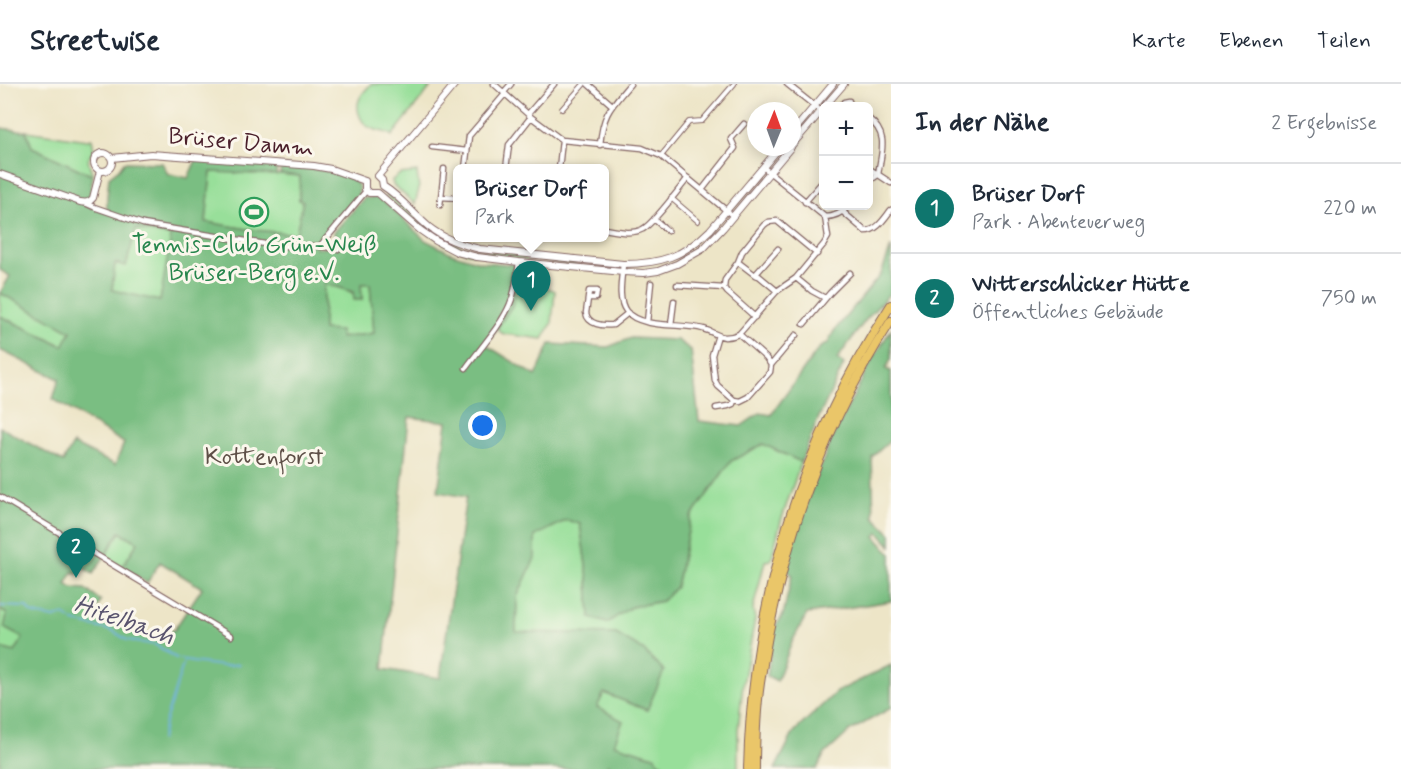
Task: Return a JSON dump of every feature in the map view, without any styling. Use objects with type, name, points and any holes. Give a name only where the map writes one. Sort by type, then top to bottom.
[{"type":"highway","points":[[748,769],[753,685],[785,530],[806,469],[839,395],[874,330],[891,305]]},
{"type":"highway","points":[[777,577],[810,481],[829,436],[866,362],[891,321]]},
{"type":"highway","points":[[755,769],[760,684],[770,606]]},
{"type":"street","points":[[378,176],[455,84]]},
{"type":"street","points":[[494,84],[530,116],[562,140],[642,148],[661,156],[733,216]]},
{"type":"street","points":[[465,164],[469,136],[511,84]]},
{"type":"street","points":[[507,164],[510,142],[554,84]]},
{"type":"street","points":[[562,109],[586,84],[612,105]]},
{"type":"street","points":[[600,145],[606,114],[630,84]]},
{"type":"street","points":[[661,156],[689,122],[702,121],[734,84]]},
{"type":"street","points":[[788,84],[819,108]]},
{"type":"street","points":[[801,122],[833,84]]},
{"type":"street","points":[[829,102],[844,84]]},
{"type":"street","points":[[801,134],[819,114]]},
{"type":"street","points":[[873,122],[881,133],[882,152],[878,175],[873,178]]},
{"type":"street","points":[[702,190],[735,148],[731,139],[744,124]]},
{"type":"street","points":[[559,164],[562,140]]},
{"type":"street","points":[[432,147],[467,151]]},
{"type":"street","name":"Brüser Damm","points":[[100,171],[94,165],[93,160],[96,155],[105,152],[112,158],[151,154],[314,166],[331,169],[365,181]]},
{"type":"street","points":[[456,242],[480,249],[623,264],[657,262],[679,254],[699,241],[772,156]]},
{"type":"street","points":[[378,193],[420,230],[457,252],[477,257],[622,272],[658,271],[682,262],[710,242],[783,156]]},
{"type":"street","points":[[86,203],[93,198],[100,171],[110,168],[112,158]]},
{"type":"street","points":[[763,167],[825,217],[843,212],[866,231],[875,229],[891,210]]},
{"type":"street","points":[[440,205],[444,169]]},
{"type":"street","points":[[873,172],[891,183]]},
{"type":"street","points":[[0,174],[143,224],[277,246],[319,246],[338,249]]},
{"type":"street","points":[[369,176],[378,176],[382,180],[381,190],[372,194],[366,191],[365,181],[369,176]]},
{"type":"street","points":[[609,230],[631,232],[644,229],[688,178]]},
{"type":"street","points":[[383,186],[429,227],[453,241]]},
{"type":"street","points":[[805,202],[819,186]]},
{"type":"street","points":[[319,246],[366,191]]},
{"type":"street","points":[[441,197],[453,198]]},
{"type":"street","points":[[671,198],[698,221]]},
{"type":"street","points":[[623,264],[622,299],[624,308],[635,318],[647,322],[705,329],[727,337],[739,334],[777,291],[796,278],[817,254],[828,237],[825,217]]},
{"type":"street","points":[[654,219],[668,231]]},
{"type":"street","points":[[724,288],[725,280],[742,252],[768,222],[777,221],[817,254]]},
{"type":"street","points":[[755,275],[778,249]]},
{"type":"street","points":[[466,368],[504,316],[510,304],[519,262]]},
{"type":"street","points":[[738,262],[777,291]]},
{"type":"street","points":[[804,324],[825,298],[850,273]]},
{"type":"street","points":[[796,278],[825,298]]},
{"type":"street","points":[[647,322],[651,283]]},
{"type":"street","points":[[677,285],[724,288],[755,317]]},
{"type":"street","points":[[588,298],[586,316],[591,322],[613,325],[628,312]]},
{"type":"street","points":[[671,324],[674,301]]},
{"type":"street","points":[[739,334],[771,365]]},
{"type":"street","points":[[717,335],[712,355],[715,381],[734,400],[740,401],[748,398],[796,335]]},
{"type":"street","points":[[716,408],[733,404],[734,400]]},
{"type":"street","points":[[0,497],[231,636]]},
{"type":"green space","points":[[371,84],[433,84],[392,136],[369,127],[360,118],[359,100]]},
{"type":"green space","name":"Kottenforst","points":[[0,128],[26,131],[32,147],[93,176],[88,205],[107,212],[109,177],[124,162],[162,163],[168,174],[188,178],[196,160],[277,166],[276,175],[211,172],[206,222],[296,234],[303,201],[299,200],[300,176],[280,174],[281,166],[332,172],[356,182],[359,187],[358,196],[316,244],[316,248],[338,247],[337,238],[333,233],[364,198],[383,200],[425,240],[451,253],[480,262],[521,265],[512,306],[486,345],[536,376],[550,344],[608,347],[631,338],[677,340],[691,350],[699,421],[741,426],[760,413],[771,415],[819,348],[828,343],[834,331],[881,274],[891,247],[891,292],[865,321],[837,359],[844,364],[801,462],[763,444],[731,461],[691,517],[676,587],[662,601],[631,607],[607,623],[590,618],[588,579],[580,524],[567,520],[535,536],[535,558],[517,597],[516,632],[616,634],[643,650],[664,671],[647,710],[604,693],[597,707],[623,721],[614,744],[654,756],[667,769],[613,769],[608,764],[606,769],[0,769],[0,648],[15,652],[23,638],[4,628],[7,614],[0,610],[0,427],[63,462],[73,444],[115,465],[124,443],[53,399],[59,379],[0,350],[0,316],[63,346],[71,331],[0,293],[10,276],[0,270]],"holes":[[[136,229],[171,236],[160,301],[112,290],[115,263],[126,266]],[[324,284],[353,292],[354,300],[362,300],[361,284],[370,284],[374,333],[341,338],[340,331],[323,330]],[[409,417],[447,422],[438,492],[466,497],[440,678],[383,669]],[[120,532],[138,542],[122,567],[147,583],[160,562],[202,588],[174,630],[148,635],[93,616],[101,601],[85,589],[72,588],[66,584],[73,572],[78,574],[82,567],[93,574]]]},
{"type":"green space","points":[[26,131],[92,139],[94,150],[88,160],[93,176],[32,147]]},
{"type":"green space","name":"Tennis-Club Grün-Weiß Brüser-Berg e.V.","points":[[211,171],[300,176],[299,200],[303,201],[296,234],[206,222]]},
{"type":"green space","points":[[417,172],[419,189],[415,204],[393,185],[392,180],[400,174]]},
{"type":"green space","points":[[388,193],[419,221],[462,247],[577,262],[574,265],[467,253],[446,245],[419,226],[386,196]]},
{"type":"green space","points":[[136,229],[172,236],[160,302],[112,290],[115,263],[126,265]]},
{"type":"green space","points":[[519,280],[555,291],[552,323],[543,339],[504,334],[498,328]]},
{"type":"green space","points":[[361,283],[370,283],[374,333],[340,338],[323,330],[324,284],[344,289],[362,300]]},
{"type":"green space","points":[[0,293],[71,331],[64,346],[0,316]]},
{"type":"green space","points":[[891,329],[891,359],[886,369],[891,371],[891,440],[872,457],[874,517],[891,534],[891,546],[879,533],[875,536],[891,554],[891,601],[807,614],[792,642],[777,681],[767,676],[775,627],[783,615],[792,575],[786,568],[793,535],[833,436]]},
{"type":"green space","points":[[763,444],[801,462],[781,521],[771,560],[765,561],[753,609],[755,619],[743,684],[738,730],[738,769],[667,769],[654,756],[613,744],[597,707],[604,693],[647,710],[663,671],[643,650],[616,634],[516,633],[517,597],[534,558],[535,536],[567,520],[580,524],[588,579],[590,617],[607,623],[631,607],[662,601],[676,587],[691,517],[731,461]]},
{"type":"green space","points":[[120,532],[138,542],[122,567],[105,556]]},
{"type":"green space","points":[[0,610],[7,614],[23,638],[15,652],[0,648]]},
{"type":"green space","points":[[891,665],[891,708],[850,731],[824,755],[817,769],[775,769],[794,732],[836,692]]},
{"type":"waterway","name":"Hitelbach","points":[[0,606],[26,607],[31,613],[54,618],[64,615],[74,622],[113,631],[127,640],[156,645],[176,658],[192,662],[224,666],[239,664]]},
{"type":"waterway","points":[[161,740],[184,661]]},
{"type":"place","name":"Tennis-Club Grün-Weiß Brüser-Berg e.V.","points":[[254,212]]},
{"type":"place","name":"Brüser Dorf","points":[[531,311]]},
{"type":"place","name":"Witterschlicker Hütte","points":[[76,578]]}]
